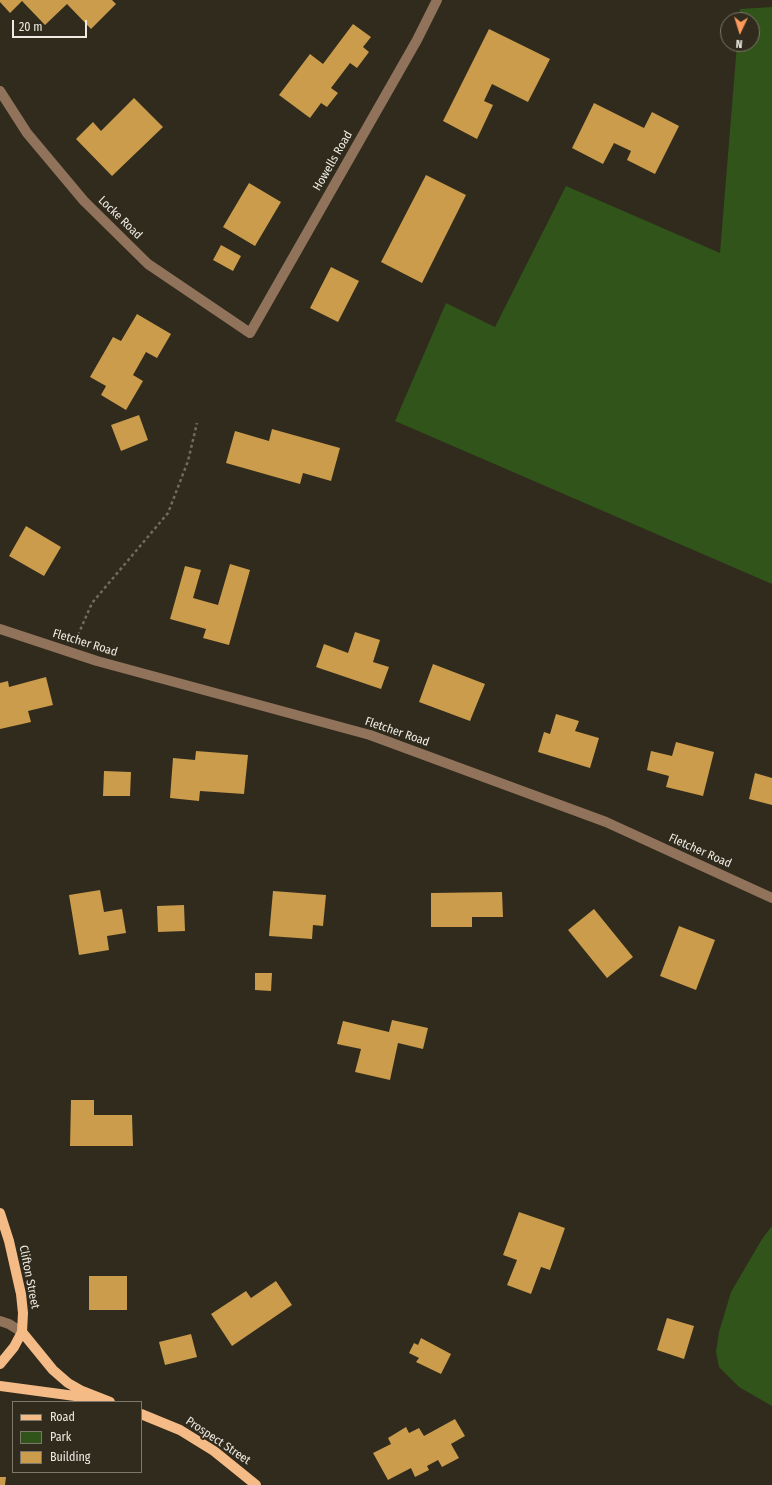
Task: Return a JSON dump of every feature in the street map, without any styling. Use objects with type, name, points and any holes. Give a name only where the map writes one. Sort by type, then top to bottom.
[{"type":"main road","name":"Clifton Street","points":[[0,1214],[3,1219],[21,1294],[23,1313],[22,1332],[14,1347],[0,1364]]},
{"type":"main road","points":[[22,1332],[53,1370],[68,1383],[82,1391],[106,1400]]},
{"type":"main road","points":[[0,1386],[106,1400]]},
{"type":"main road","name":"Prospect Street","points":[[142,1414],[180,1430],[214,1451],[256,1485]]},
{"type":"street","name":"Howells Road","points":[[250,333],[414,47],[438,0]]},
{"type":"street","name":"Locke Road","points":[[0,91],[27,133],[84,201],[148,264],[250,333]]},
{"type":"street","name":"Fletcher Road","points":[[0,629],[71,653],[370,736],[606,822],[772,898]]},
{"type":"street","points":[[0,1321],[9,1324],[22,1332]]},
{"type":"path","points":[[71,653],[92,603],[168,513],[188,461],[197,423]]},
{"type":"green space","points":[[772,7],[772,584],[395,421],[446,303],[495,327],[566,186],[720,253],[736,52],[760,52],[760,12],[740,12],[740,9]]},
{"type":"green space","points":[[772,1226],[772,1406],[739,1387],[719,1367],[716,1352],[719,1332],[731,1292],[762,1239]]},
{"type":"building","points":[[0,0],[112,0],[116,4],[91,29],[67,4],[45,25],[22,1],[10,13],[0,2]]},
{"type":"building","points":[[353,24],[371,37],[363,47],[369,52],[357,68],[350,63],[331,88],[338,93],[327,107],[321,103],[310,118],[279,95],[310,54],[323,64]]},
{"type":"building","points":[[489,29],[550,59],[528,102],[492,84],[484,101],[493,105],[477,139],[443,121]]},
{"type":"building","points":[[134,98],[163,127],[112,176],[76,139],[93,122],[101,131]]},
{"type":"building","points":[[594,103],[644,128],[652,112],[679,126],[655,174],[627,160],[631,151],[614,143],[603,164],[572,148]]},
{"type":"building","points":[[426,175],[466,195],[422,283],[381,262]]},
{"type":"building","points":[[249,183],[281,202],[255,246],[223,227]]},
{"type":"building","points":[[221,245],[241,256],[233,271],[213,260]]},
{"type":"building","points":[[331,267],[359,281],[338,322],[310,308]]},
{"type":"building","points":[[137,314],[171,334],[157,358],[146,352],[133,375],[143,381],[126,410],[101,395],[106,386],[90,377],[113,337],[121,341]]},
{"type":"building","points":[[139,415],[148,440],[121,451],[111,425]]},
{"type":"building","points":[[272,429],[340,448],[331,481],[303,473],[300,484],[226,463],[235,431],[269,441]]},
{"type":"building","points":[[26,526],[61,547],[44,576],[9,556]]},
{"type":"building","points":[[230,564],[250,570],[229,645],[203,638],[206,629],[170,619],[185,566],[201,570],[193,598],[218,605]]},
{"type":"building","points":[[355,632],[380,640],[373,662],[389,667],[381,689],[316,667],[324,644],[348,653]]},
{"type":"building","points":[[433,664],[485,684],[470,721],[419,702]]},
{"type":"building","points":[[46,677],[53,705],[28,711],[31,722],[0,729],[0,683],[8,681],[9,687]]},
{"type":"building","points":[[556,714],[579,721],[575,731],[599,738],[590,768],[538,752],[544,732],[550,734]]},
{"type":"building","points":[[676,742],[714,752],[703,796],[666,787],[669,776],[647,770],[651,751],[672,756]]},
{"type":"building","points":[[196,751],[248,755],[244,794],[200,791],[199,801],[170,798],[173,758],[195,760]]},
{"type":"building","points":[[104,771],[131,772],[130,796],[103,796]]},
{"type":"building","points":[[755,773],[772,778],[772,805],[749,799]]},
{"type":"building","points":[[100,890],[104,912],[122,909],[126,933],[107,936],[109,950],[79,955],[69,895]]},
{"type":"building","points":[[273,891],[326,895],[323,926],[313,925],[312,939],[269,936]]},
{"type":"building","points":[[502,892],[503,917],[472,917],[472,927],[431,927],[431,893]]},
{"type":"building","points":[[184,905],[185,931],[158,932],[157,906]]},
{"type":"building","points":[[594,909],[633,957],[607,978],[568,930]]},
{"type":"building","points":[[679,926],[715,940],[696,990],[660,976]]},
{"type":"building","points":[[255,973],[272,973],[271,991],[255,990]]},
{"type":"building","points":[[392,1020],[428,1028],[423,1049],[398,1043],[390,1080],[355,1072],[361,1049],[337,1044],[343,1021],[389,1032]]},
{"type":"building","points":[[71,1100],[94,1100],[94,1115],[132,1115],[133,1146],[70,1146]]},
{"type":"building","points":[[519,1212],[565,1228],[550,1270],[541,1267],[531,1294],[507,1285],[517,1260],[503,1255]]},
{"type":"building","points":[[89,1276],[127,1276],[127,1310],[89,1310]]},
{"type":"building","points":[[276,1281],[292,1305],[232,1346],[211,1314],[246,1291],[251,1298]]},
{"type":"building","points":[[667,1318],[694,1326],[684,1359],[657,1350]]},
{"type":"building","points":[[191,1334],[197,1357],[165,1365],[159,1342]]},
{"type":"building","points":[[421,1338],[451,1354],[441,1374],[416,1362],[419,1358],[409,1353],[414,1343],[418,1345]]},
{"type":"building","points":[[455,1419],[465,1436],[451,1444],[459,1458],[442,1467],[438,1460],[427,1466],[429,1470],[415,1477],[411,1468],[388,1480],[373,1453],[391,1444],[388,1438],[406,1427],[409,1433],[419,1428],[424,1436]]},
{"type":"building","points":[[0,1477],[6,1477],[5,1485],[0,1485]]}]
